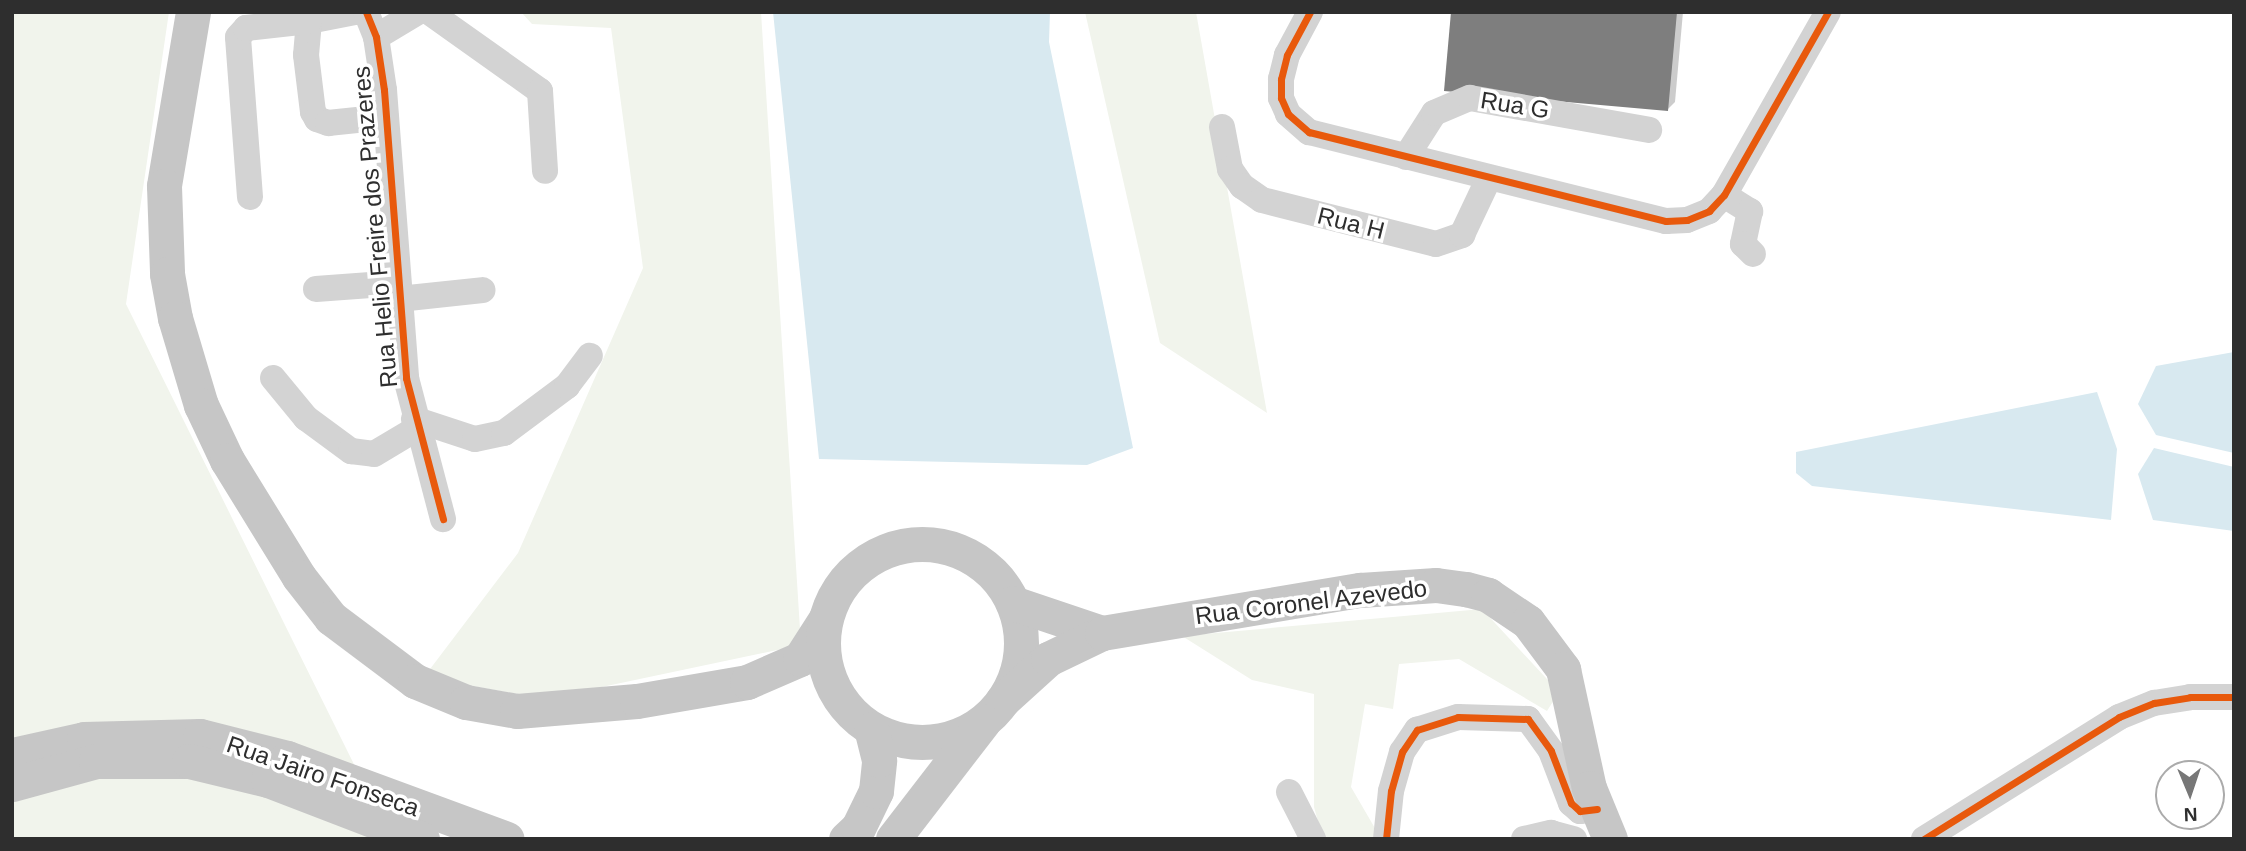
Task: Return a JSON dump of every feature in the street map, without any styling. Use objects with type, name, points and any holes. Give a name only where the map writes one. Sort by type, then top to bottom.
[{"type":"main road","points":[[193,12],[164,186],[170,296],[193,383],[209,423],[245,491],[331,618],[400,672],[439,692],[488,708],[577,708],[747,682],[808,687],[899,740],[928,742],[957,736],[993,711],[1021,653],[1013,603],[998,580],[978,561],[954,550],[926,545],[899,547],[874,557],[852,573],[835,595],[825,621],[800,659],[747,682]]},
{"type":"main road","name":"Rua Coronel Azevedo","points":[[1102,633],[1360,590],[1436,585],[1488,596],[1528,622],[1563,669],[1603,824]]},
{"type":"main road","points":[[1013,603],[1102,633]]},
{"type":"main road","points":[[825,621],[822,651],[830,680],[858,718],[879,760],[876,791],[863,820],[846,839]]},
{"type":"main road","points":[[893,839],[993,711],[1048,659],[1102,633]]},
{"type":"main road","name":"Rua Jairo Fonseca","points":[[12,755],[84,739],[200,736],[287,758],[507,839]]},
{"type":"main road","name":"Rua Jairo Fonseca","points":[[12,783],[96,761],[190,761],[268,780],[422,839]]},
{"type":"street","points":[[250,197],[238,37],[246,28],[309,21],[355,12]]},
{"type":"street","name":"Rua Helio Freire dos Prazeres","points":[[366,12],[376,37],[386,117],[399,291],[415,424],[443,519]]},
{"type":"street","points":[[376,37],[418,12]]},
{"type":"street","points":[[429,12],[540,91],[545,171]]},
{"type":"street","points":[[1310,12],[1287,55],[1280,79],[1281,97],[1288,114],[1309,132],[1666,221],[1687,220],[1709,211],[1724,195],[1828,12]]},
{"type":"street","points":[[309,21],[306,55],[317,120],[328,123],[386,117]]},
{"type":"street","name":"Rua G","points":[[1406,157],[1434,113],[1470,98],[1649,130]]},
{"type":"street","name":"Rua H","points":[[1222,127],[1230,169],[1241,186],[1262,200],[1436,244],[1462,235],[1472,223],[1489,178]]},
{"type":"street","points":[[1724,195],[1750,211],[1743,244],[1754,254]]},
{"type":"street","points":[[316,289],[483,290]]},
{"type":"street","points":[[272,378],[306,418],[351,451],[374,454],[415,424],[475,439],[504,433],[567,387],[590,356]]},
{"type":"street","points":[[1924,839],[2119,717],[2166,701],[2234,696]]},
{"type":"street","points":[[1386,839],[1391,790],[1402,752],[1417,730],[1458,717],[1528,719],[1552,751],[1571,803],[1603,824]]},
{"type":"street","points":[[1289,792],[1313,839]]},
{"type":"street","points":[[1524,839],[1551,834],[1574,839]]},
{"type":"shaded area","points":[[12,12],[169,12],[126,304],[391,839],[12,839]]},
{"type":"shaded area","points":[[521,12],[761,12],[801,645],[545,699],[424,677],[518,553],[643,268],[611,28],[532,24]]},
{"type":"shaded area","points":[[773,12],[1050,12],[1049,42],[1133,448],[1087,465],[819,459]]},
{"type":"shaded area","points":[[1085,12],[1196,12],[1267,413],[1160,343]]},
{"type":"shaded area","points":[[2234,352],[2234,453],[2156,435],[2138,404],[2156,366]]},
{"type":"shaded area","points":[[2097,392],[2117,449],[2111,520],[1812,486],[1796,473],[1796,452]]},
{"type":"shaded area","points":[[2154,448],[2234,467],[2234,531],[2153,520],[2138,474]]},
{"type":"shaded area","points":[[1482,609],[1559,692],[1547,711],[1459,659],[1399,664],[1393,709],[1365,704],[1351,787],[1376,830],[1376,839],[1323,839],[1314,807],[1314,694],[1252,680],[1182,636]]},
{"type":"building","points":[[1451,12],[1677,12],[1668,111],[1444,91]]},
{"type":"cycle path","points":[[366,12],[376,37],[384,90],[406,378],[443,519]]},
{"type":"cycle path","points":[[1310,12],[1287,55],[1281,79],[1281,98],[1288,114],[1309,132],[1666,221],[1687,220],[1709,211],[1724,195],[1828,12]]},
{"type":"cycle path","points":[[1924,839],[2119,717],[2154,703],[2190,697],[2234,697]]},
{"type":"cycle path","points":[[1386,839],[1391,791],[1402,752],[1417,730],[1458,717],[1528,719],[1551,751],[1571,803],[1580,811],[1597,809]]}]
